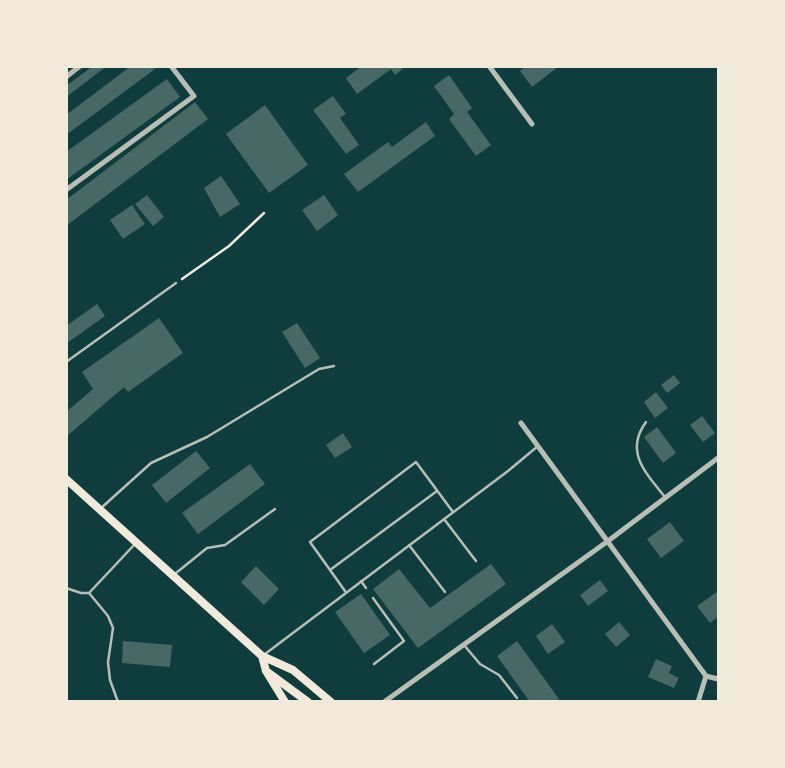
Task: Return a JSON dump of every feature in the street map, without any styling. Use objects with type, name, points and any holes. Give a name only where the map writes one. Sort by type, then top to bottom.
[{"type":"main road","points":[[66,479],[262,656],[293,670],[331,702]]},
{"type":"main road","points":[[262,656],[266,671],[285,702]]},
{"type":"main road","points":[[266,671],[308,702]]},
{"type":"street","points":[[66,77],[80,66]]},
{"type":"street","points":[[66,190],[194,96],[171,66]]},
{"type":"street","points":[[489,66],[532,124]]},
{"type":"street","points":[[522,423],[706,676],[719,678]]},
{"type":"street","points":[[384,702],[719,458]]},
{"type":"street","points":[[698,702],[706,676]]},
{"type":"lane","points":[[66,362],[176,283]]},
{"type":"lane","points":[[100,509],[151,463],[207,437],[319,369],[334,366]]},
{"type":"lane","points":[[646,422],[635,441],[638,458],[665,498]]},
{"type":"lane","points":[[262,656],[538,446]]},
{"type":"lane","points":[[346,592],[310,542],[416,462],[453,512]]},
{"type":"lane","points":[[330,570],[437,491]]},
{"type":"lane","points":[[173,575],[207,548],[225,545],[275,509]]},
{"type":"lane","points":[[444,519],[475,561]]},
{"type":"lane","points":[[66,588],[89,593],[137,542]]},
{"type":"lane","points":[[410,545],[445,592]]},
{"type":"lane","points":[[361,581],[366,587]]},
{"type":"lane","points":[[89,593],[108,615],[113,628],[108,662],[110,680],[118,702]]},
{"type":"lane","points":[[373,598],[404,641],[374,664]]},
{"type":"lane","points":[[464,645],[480,664],[499,675],[517,698]]},
{"type":"path","points":[[176,283],[229,246],[264,213]]},
{"type":"building","points":[[93,66],[107,66],[66,97],[66,86]]},
{"type":"building","points":[[131,66],[159,66],[66,135],[66,115]]},
{"type":"building","points":[[362,66],[406,66],[395,75],[391,69],[357,94],[346,78]]},
{"type":"building","points":[[526,66],[559,66],[532,87],[520,71]]},
{"type":"building","points":[[449,75],[472,108],[467,112],[491,145],[476,156],[449,119],[454,114],[434,86]]},
{"type":"building","points":[[167,79],[180,97],[66,180],[66,152]]},
{"type":"building","points":[[333,96],[346,114],[340,118],[359,145],[346,154],[313,110]]},
{"type":"building","points":[[195,102],[208,119],[66,226],[66,200]]},
{"type":"building","points":[[265,105],[308,165],[269,193],[226,134]]},
{"type":"building","points":[[426,122],[435,136],[358,192],[344,174],[388,142],[392,147]]},
{"type":"building","points":[[221,176],[240,204],[220,217],[204,188]]},
{"type":"building","points":[[147,195],[164,217],[153,226],[135,204]]},
{"type":"building","points":[[324,195],[338,215],[317,231],[302,210]]},
{"type":"building","points":[[132,205],[145,224],[123,239],[110,220]]},
{"type":"building","points":[[97,304],[105,316],[66,344],[66,326]]},
{"type":"building","points":[[159,318],[183,353],[128,392],[124,387],[66,437],[66,412],[93,389],[82,372]]},
{"type":"building","points":[[297,323],[320,358],[305,368],[282,332]]},
{"type":"building","points":[[674,375],[680,383],[667,393],[661,385]]},
{"type":"building","points":[[656,392],[668,408],[655,418],[644,402]]},
{"type":"building","points":[[702,416],[715,433],[703,442],[690,425]]},
{"type":"building","points":[[657,427],[676,453],[663,463],[644,437]]},
{"type":"building","points":[[343,433],[352,447],[335,458],[326,445]]},
{"type":"building","points":[[196,451],[210,468],[166,503],[152,485]]},
{"type":"building","points":[[250,464],[265,484],[198,534],[182,513]]},
{"type":"building","points":[[670,522],[684,541],[661,558],[647,539]]},
{"type":"building","points":[[491,564],[506,584],[418,648],[373,589],[399,569],[430,608]]},
{"type":"building","points":[[256,566],[279,589],[264,605],[241,582]]},
{"type":"building","points":[[600,580],[608,591],[588,606],[580,595]]},
{"type":"building","points":[[717,592],[718,617],[710,623],[697,606]]},
{"type":"building","points":[[361,594],[390,635],[364,653],[335,612]]},
{"type":"building","points":[[619,622],[630,635],[616,647],[605,634]]},
{"type":"building","points":[[552,624],[565,642],[548,654],[536,636]]},
{"type":"building","points":[[123,641],[172,645],[170,667],[122,663]]},
{"type":"building","points":[[517,641],[559,699],[556,702],[530,702],[497,656]]},
{"type":"building","points":[[656,659],[672,666],[669,673],[679,678],[674,688],[648,677]]}]
